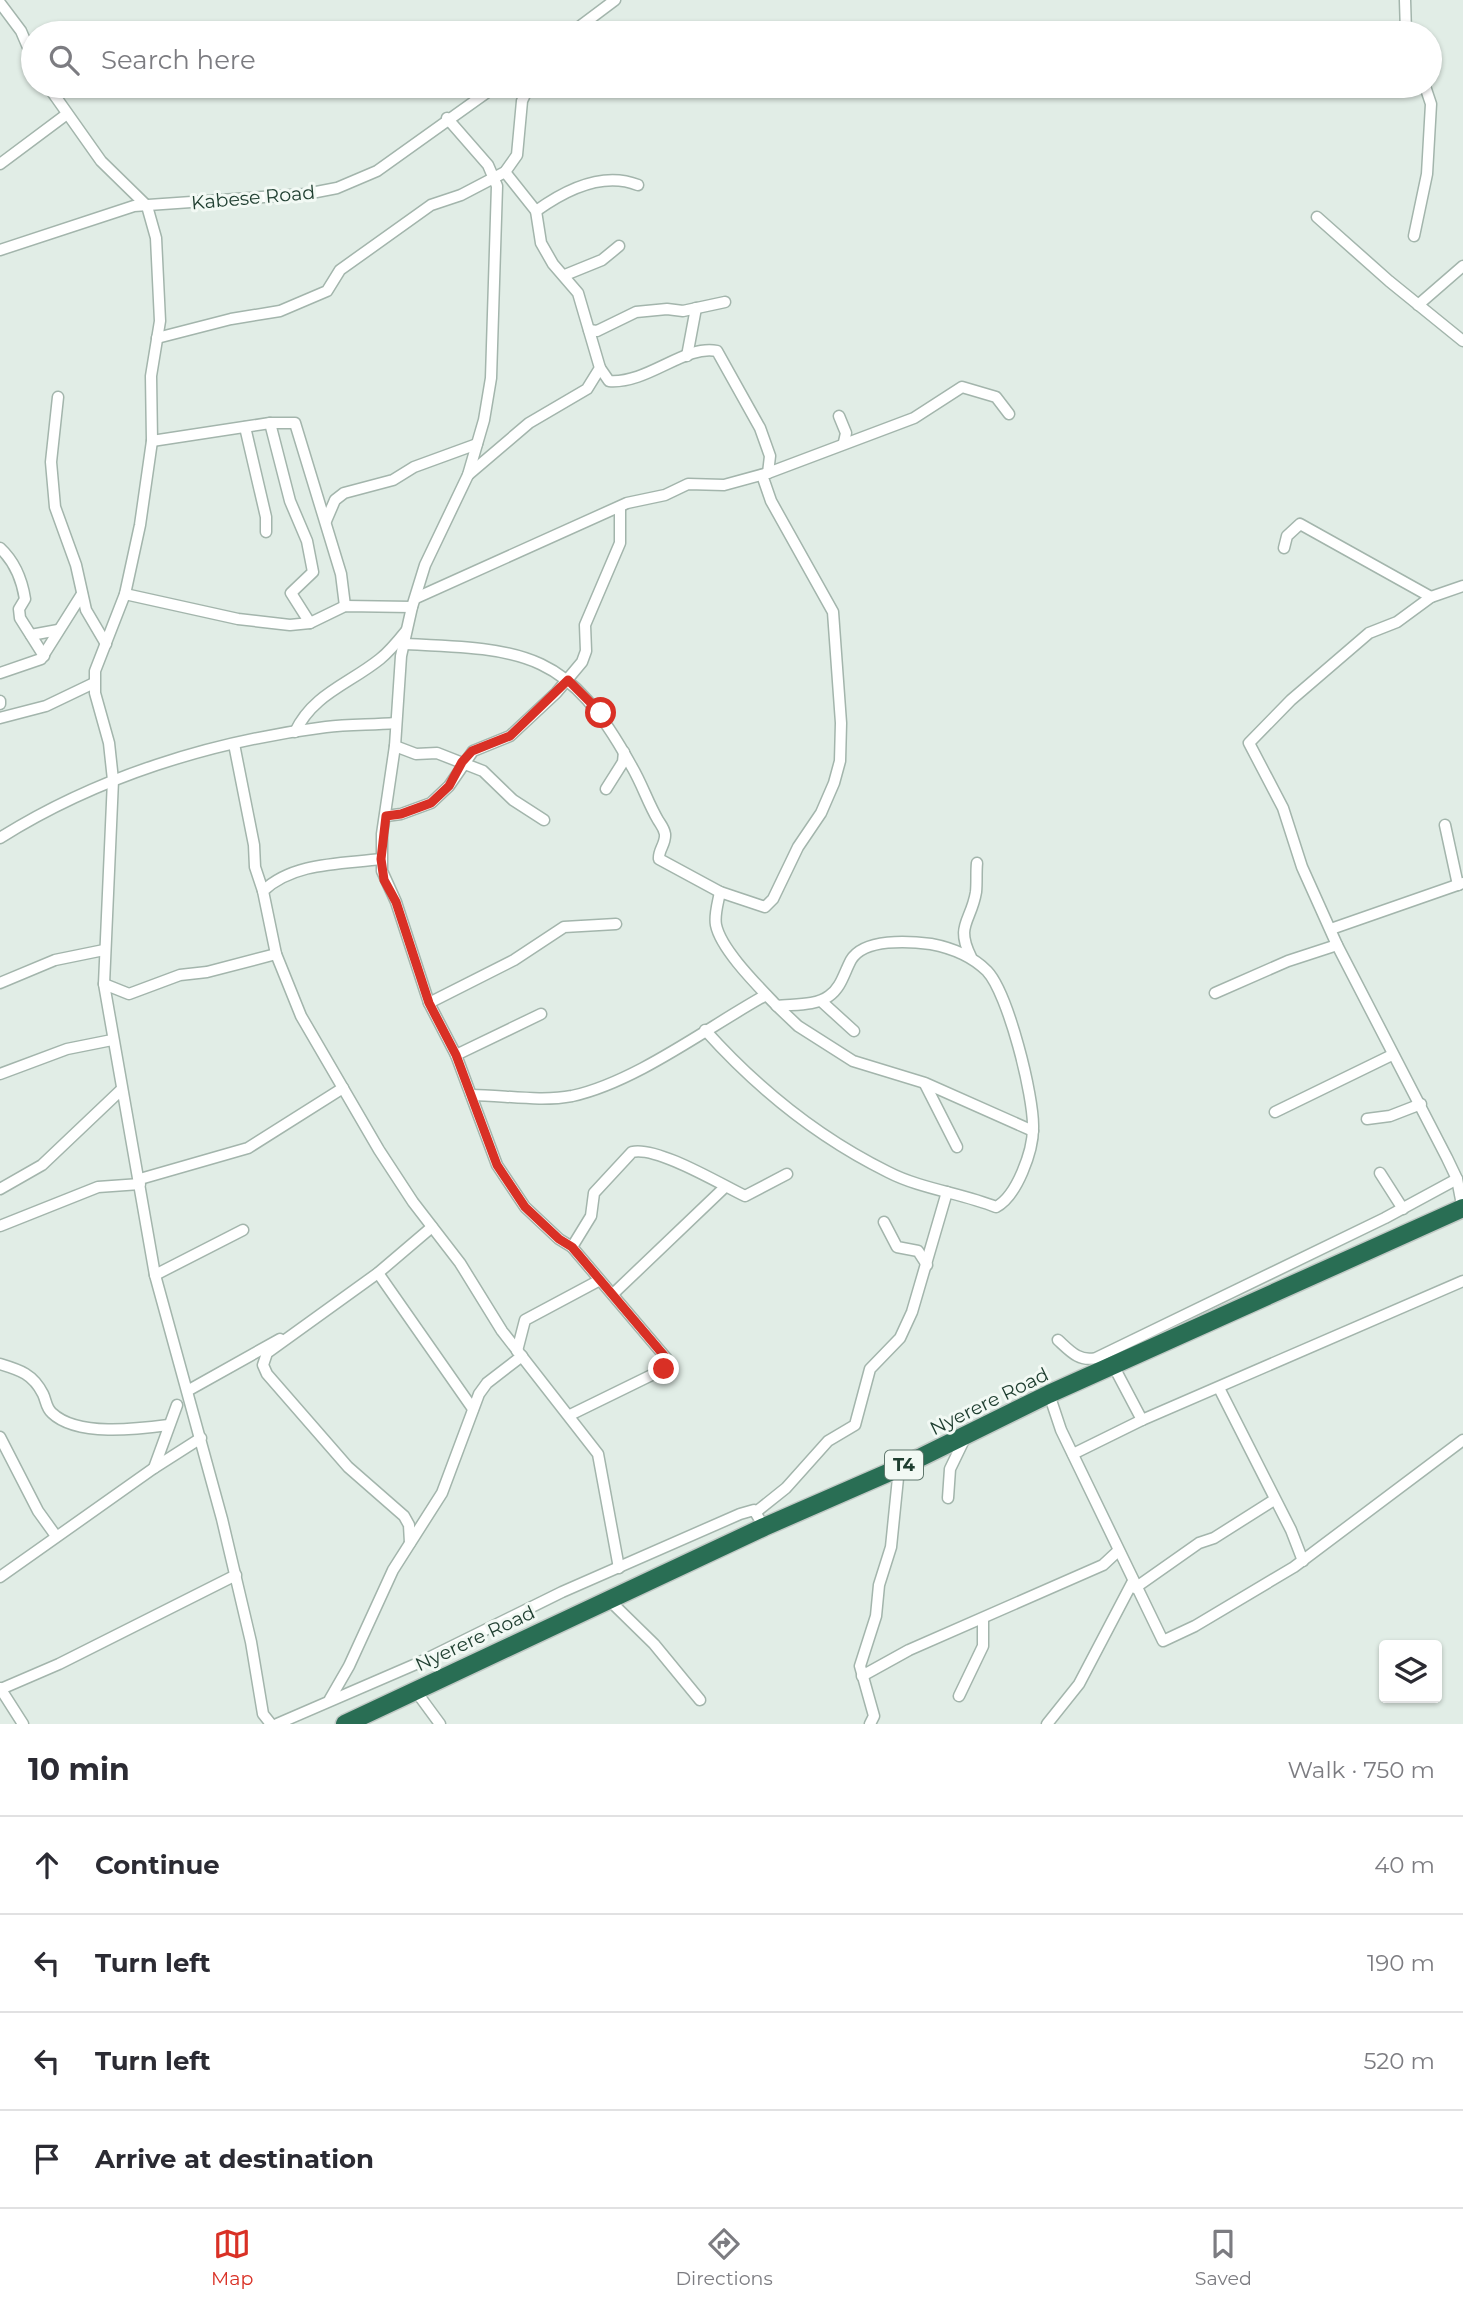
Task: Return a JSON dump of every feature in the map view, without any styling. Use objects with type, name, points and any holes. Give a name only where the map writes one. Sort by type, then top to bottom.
[{"type":"highway","name":"Nyerere Road","points":[[345,1724],[608,1599],[760,1519],[898,1468],[1049,1394],[1463,1209]]},
{"type":"street","points":[[587,21],[615,0]]},
{"type":"street","points":[[1405,0],[1406,21]]},
{"type":"street","points":[[0,3],[21,32]]},
{"type":"street","points":[[56,98],[101,161],[147,206],[157,251],[160,307],[151,376],[152,441],[140,525],[125,594],[95,671],[94,683],[109,743],[113,780],[104,984],[156,1275],[189,1390],[236,1575],[261,1705],[271,1724]]},
{"type":"street","name":"Kabese Road","points":[[0,250],[123,209],[293,196],[337,188],[377,171],[478,98]]},
{"type":"street","points":[[157,338],[231,319],[280,311],[330,289],[340,270],[431,205],[461,195],[505,172],[517,155],[523,98]]},
{"type":"street","points":[[1414,236],[1427,174],[1432,104],[1429,98]]},
{"type":"street","points":[[2,158],[67,114]]},
{"type":"street","points":[[447,118],[488,165],[495,177],[497,221],[491,378],[468,475],[425,565],[404,644],[381,859],[384,880],[396,902],[429,1003],[456,1055],[497,1165],[513,1191],[542,1223],[572,1247],[598,1281],[614,1293],[668,1363],[664,1369],[570,1415]]},
{"type":"street","points":[[404,644],[475,646],[524,656],[568,680],[601,713],[664,828],[664,842],[659,859],[720,892],[758,906],[768,905],[798,847],[821,813],[840,761],[841,700],[833,612],[771,501],[765,474],[770,456],[720,354],[714,349],[687,356],[646,376],[609,382],[600,368],[581,300],[565,275],[553,264],[541,243],[536,211],[505,172]]},
{"type":"street","points":[[536,211],[563,193],[603,181],[618,178],[638,185]]},
{"type":"street","points":[[1317,217],[1463,341]]},
{"type":"street","points":[[565,275],[602,260],[619,246]]},
{"type":"street","points":[[1418,305],[1463,266]]},
{"type":"street","points":[[589,330],[597,331],[636,312],[696,308],[725,302]]},
{"type":"street","points":[[687,356],[696,308]]},
{"type":"street","points":[[468,475],[529,423],[587,389],[600,368]]},
{"type":"street","points":[[125,594],[238,619],[290,625],[310,623],[345,606],[414,602],[620,507],[664,495],[688,484],[724,485],[765,474],[844,442],[914,418],[962,387],[996,397],[1009,414]]},
{"type":"street","points":[[58,397],[51,462],[55,507],[76,565],[89,618],[106,644]]},
{"type":"street","points":[[839,416],[846,433],[844,442]]},
{"type":"street","points":[[152,441],[294,421],[298,426],[319,509],[326,521],[341,574],[345,606]]},
{"type":"street","points":[[270,423],[290,501],[310,552],[313,572],[291,593],[310,623]]},
{"type":"street","points":[[245,427],[266,517],[266,532]]},
{"type":"street","points":[[326,521],[335,500],[344,493],[394,480],[414,467],[477,444]]},
{"type":"street","points":[[386,816],[401,814],[431,803],[449,786],[462,762],[481,746],[510,736],[568,680],[584,659],[585,625],[620,543],[620,507]]},
{"type":"street","points":[[1284,548],[1287,536],[1300,524],[1431,597]]},
{"type":"street","points":[[0,548],[13,565],[23,589],[25,599],[18,613],[44,656]]},
{"type":"street","points":[[1463,586],[1431,597],[1397,622],[1369,633],[1291,700],[1249,743],[1283,808],[1302,867],[1337,945],[1392,1055],[1421,1104],[1457,1179],[1463,1209]]},
{"type":"street","points":[[0,673],[36,662],[44,656],[82,594]]},
{"type":"street","points":[[295,732],[306,711],[316,701],[381,659],[408,629]]},
{"type":"street","points":[[31,635],[58,630]]},
{"type":"street","points":[[0,718],[46,706],[94,683]]},
{"type":"street","points":[[0,838],[51,806],[113,780],[197,752],[341,725],[395,723]]},
{"type":"street","points":[[234,744],[254,845],[256,876],[263,891],[276,954],[301,1016],[413,1202],[519,1353],[598,1454],[619,1568]]},
{"type":"street","points":[[395,746],[415,754],[438,753],[484,771],[521,807],[544,820]]},
{"type":"street","points":[[606,789],[623,762],[624,752]]},
{"type":"street","points":[[1331,929],[1461,884],[1445,825]]},
{"type":"street","points":[[263,891],[296,871],[381,859]]},
{"type":"street","points":[[971,957],[964,942],[963,927],[976,893],[977,863]]},
{"type":"street","points":[[720,892],[715,918],[718,933],[766,995],[798,1026],[853,1061],[925,1083],[1033,1131]]},
{"type":"street","points":[[429,1003],[514,960],[564,927],[616,924]]},
{"type":"street","points":[[705,1030],[741,1070],[772,1098],[819,1132],[888,1172],[996,1207],[1000,1205],[1018,1179],[1033,1131],[1026,1082],[1002,996],[988,971],[971,957],[930,944],[881,944],[854,956],[836,990],[821,1001],[777,1006]]},
{"type":"street","points":[[1215,993],[1287,961],[1337,945]]},
{"type":"street","points":[[0,983],[43,964],[104,950]]},
{"type":"street","points":[[104,984],[129,994],[180,975],[207,972],[276,954]]},
{"type":"street","points":[[471,1095],[571,1096],[626,1074],[766,995]]},
{"type":"street","points":[[821,1001],[854,1031]]},
{"type":"street","points":[[456,1055],[541,1014]]},
{"type":"street","points":[[0,1074],[67,1049],[112,1040]]},
{"type":"street","points":[[1275,1112],[1392,1055]]},
{"type":"street","points":[[925,1083],[957,1147]]},
{"type":"street","points":[[0,1226],[98,1187],[140,1181],[248,1148],[343,1088]]},
{"type":"street","points":[[0,1189],[42,1165],[121,1090]]},
{"type":"street","points":[[1367,1119],[1390,1116],[1421,1104]]},
{"type":"street","points":[[572,1247],[591,1216],[594,1193],[632,1152],[638,1150],[660,1157],[750,1196],[787,1174]]},
{"type":"street","points":[[1380,1173],[1403,1209]]},
{"type":"street","points":[[1058,1340],[1076,1357],[1087,1361],[1096,1359],[1403,1209],[1457,1179]]},
{"type":"street","points":[[614,1293],[725,1187]]},
{"type":"street","points":[[277,1724],[416,1664],[740,1514],[752,1510],[760,1519],[828,1441],[855,1425],[870,1369],[900,1338],[927,1266],[947,1192]]},
{"type":"street","points":[[884,1222],[897,1247],[918,1251],[927,1266]]},
{"type":"street","points":[[410,1543],[409,1525],[404,1516],[348,1467],[267,1374],[263,1364],[267,1353],[377,1273],[432,1227]]},
{"type":"street","points":[[156,1275],[243,1230]]},
{"type":"street","points":[[377,1273],[472,1409]]},
{"type":"street","points":[[330,1699],[410,1543],[442,1493],[472,1409],[488,1383],[519,1353],[525,1320],[598,1281]]},
{"type":"street","points":[[1073,1454],[1142,1420],[1463,1281]]},
{"type":"street","points":[[189,1390],[274,1340],[288,1338]]},
{"type":"street","points":[[0,1364],[28,1373],[51,1413],[61,1418],[96,1429],[169,1425]]},
{"type":"street","points":[[1114,1367],[1142,1420]]},
{"type":"street","points":[[1219,1388],[1303,1561]]},
{"type":"street","points":[[1049,1394],[1061,1430],[1134,1586],[1159,1638],[1165,1641],[1230,1606],[1303,1561],[1463,1440]]},
{"type":"street","points":[[154,1468],[177,1405]]},
{"type":"street","points":[[948,1498],[950,1469],[967,1434]]},
{"type":"street","points":[[0,1437],[38,1511],[56,1536]]},
{"type":"street","points":[[0,1577],[201,1438]]},
{"type":"street","points":[[874,1721],[860,1666],[876,1616],[879,1585],[891,1547],[898,1468]]},
{"type":"street","points":[[1047,1724],[1079,1684],[1134,1586],[1189,1549],[1214,1538],[1274,1500]]},
{"type":"street","points":[[862,1676],[909,1650],[983,1620],[1103,1565],[1118,1551]]},
{"type":"street","points":[[23,1724],[0,1689],[236,1575]]},
{"type":"street","points":[[608,1599],[654,1644],[700,1700]]},
{"type":"street","points":[[959,1696],[983,1646],[983,1620]]},
{"type":"street","points":[[414,1689],[440,1724]]},
{"type":"route","points":[[601,713],[568,680],[510,736],[472,751],[462,762],[449,786],[431,803],[401,814],[386,816],[382,834],[382,871],[405,927],[429,1003],[456,1055],[497,1165],[525,1207],[559,1239],[572,1247],[598,1281],[614,1293],[667,1359],[668,1363],[664,1369]]}]
